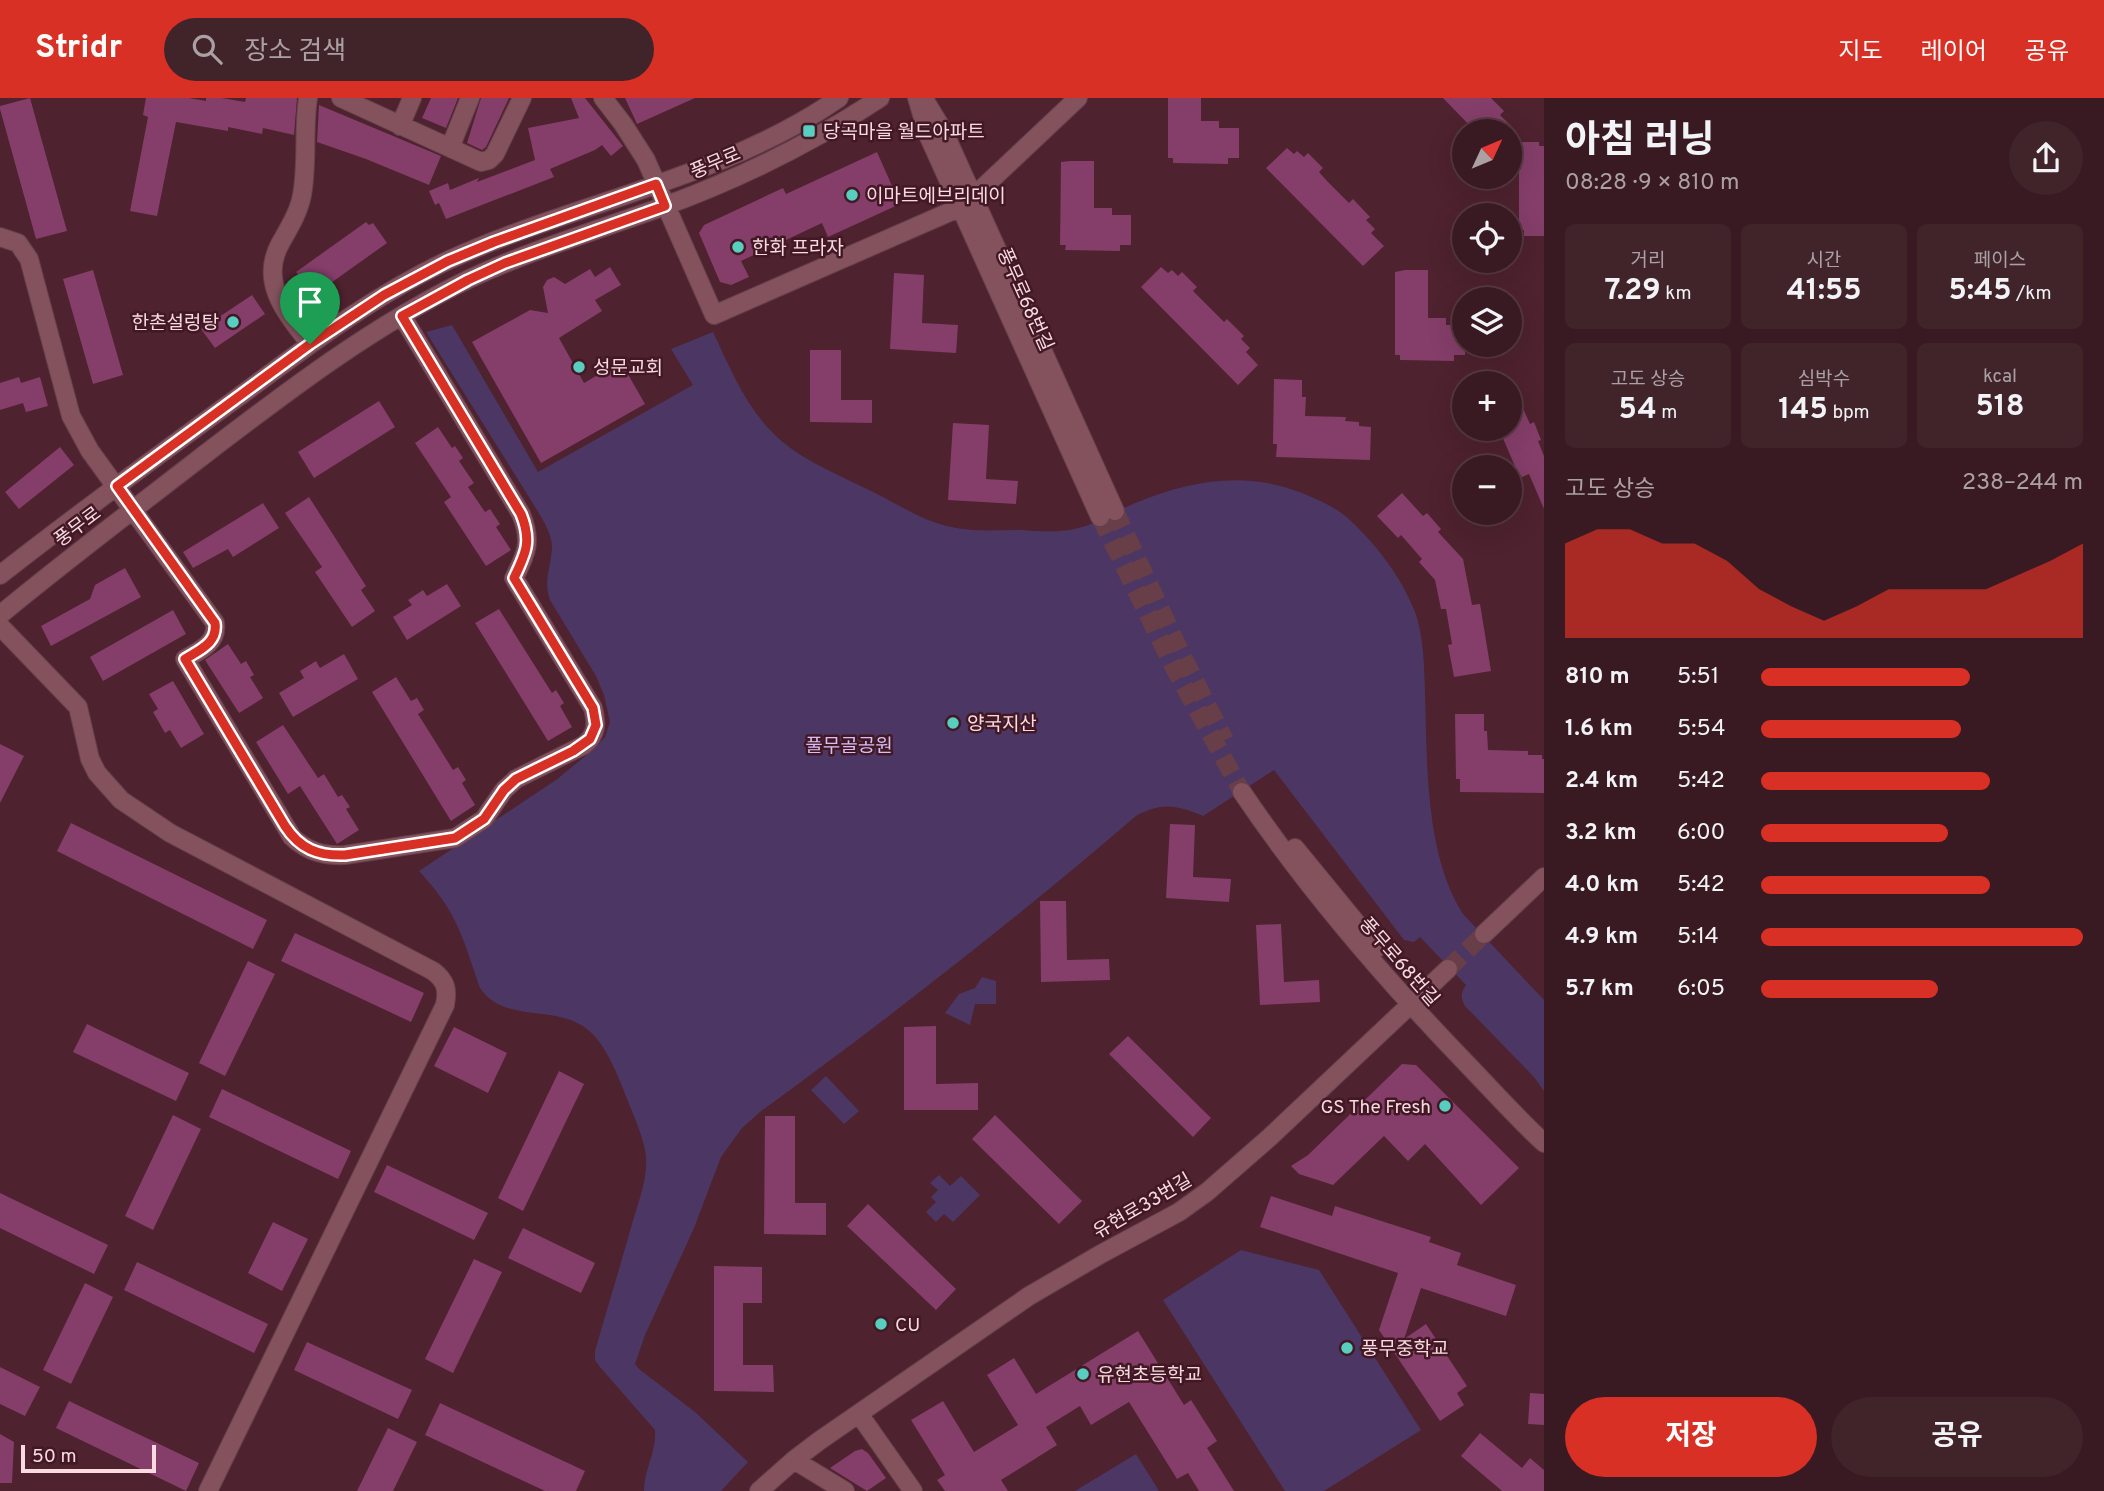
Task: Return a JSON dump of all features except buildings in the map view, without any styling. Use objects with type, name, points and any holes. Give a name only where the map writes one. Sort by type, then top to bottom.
[{"type":"street","points":[[309,98],[305,116],[305,173],[302,197],[298,211],[273,260],[272,273],[278,298],[310,344]]},
{"type":"street","points":[[400,126],[412,98]]},
{"type":"street","points":[[450,148],[470,98]]},
{"type":"street","points":[[351,100],[400,126],[481,162],[489,160],[503,142],[522,98]]},
{"type":"street","points":[[603,98],[637,144],[714,315],[967,202],[1078,98]]},
{"type":"street","name":"풍무로","points":[[0,575],[310,344],[384,295],[448,261],[554,219],[656,184],[757,143],[839,98]]},
{"type":"street","name":"풍무로","points":[[0,615],[60,565],[323,366],[402,316],[505,263],[665,206],[778,158],[880,98]]},
{"type":"street","name":"풍무로68번길","points":[[917,98],[928,135],[967,202],[1108,514]]},
{"type":"street","name":"풍무로68번길","points":[[924,98],[944,132],[967,202]]},
{"type":"street","points":[[0,237],[18,243],[29,259],[71,416],[90,451],[215,623],[214,637],[209,644],[185,659],[285,826],[300,844],[319,853],[345,855],[448,841],[480,824],[504,790],[516,779],[573,751],[595,732],[595,717],[585,694],[514,578],[528,544],[528,533],[521,514],[402,316]]},
{"type":"street","points":[[0,626],[78,707],[90,759],[97,773],[121,800],[170,833],[433,971],[447,986],[445,1005],[208,1491]]},
{"type":"street","name":"풍무로68번길","points":[[1247,789],[1414,1001],[1544,1143]]},
{"type":"street","points":[[1544,877],[1487,937],[1544,888]]},
{"type":"street","name":"유현로33번길","points":[[759,1491],[794,1460],[1029,1296],[1179,1212],[1207,1192],[1270,1137],[1414,1001],[1452,971]]},
{"type":"street","name":"풍무로68번길","points":[[1414,1001],[1544,1128]]},
{"type":"street","points":[[859,1414],[913,1491]]},
{"type":"street","points":[[794,1460],[845,1491]]},
{"type":"green space","name":"풀무골공원","points":[[452,325],[538,472],[693,385],[671,349],[713,332],[754,410],[782,442],[822,467],[941,525],[977,530],[1068,530],[1091,524],[1158,494],[1199,484],[1240,480],[1281,486],[1302,493],[1341,513],[1380,552],[1403,587],[1415,612],[1423,652],[1430,807],[1441,864],[1463,914],[1544,1000],[1544,1091],[1534,1077],[1465,1006],[1462,995],[1466,985],[1420,937],[1414,942],[1404,940],[1274,770],[1203,816],[1185,809],[1162,807],[1136,816],[951,968],[742,1128],[721,1157],[694,1228],[645,1335],[635,1364],[695,1412],[748,1462],[721,1491],[644,1491],[655,1430],[595,1360],[595,1351],[644,1182],[646,1156],[639,1130],[619,1078],[595,1036],[568,1019],[514,1010],[501,1005],[490,999],[480,988],[451,913],[419,871],[556,780],[594,749],[605,737],[610,722],[604,695],[596,676],[550,600],[547,580],[552,548],[547,528],[426,332]]},
{"type":"green space","points":[[982,977],[996,981],[996,1004],[975,1004],[970,1025],[945,1013],[959,994],[975,988]]},
{"type":"green space","points":[[826,1076],[859,1111],[844,1124],[811,1090]]},
{"type":"green space","points":[[939,1175],[950,1186],[961,1176],[980,1195],[953,1222],[944,1214],[936,1222],[926,1212],[936,1202],[931,1197],[938,1190],[930,1183]]},
{"type":"green space","points":[[1241,1250],[1319,1270],[1421,1430],[1324,1491],[1285,1491],[1163,1300]]},
{"type":"green space","points":[[1136,1454],[1159,1491],[1075,1491]]},
{"type":"tunnel","points":[[1115,511],[1225,740]]},
{"type":"tunnel","points":[[1100,517],[1173,666],[1242,792]]},
{"type":"tunnel","points":[[1448,969],[1484,934]]},
{"type":"place","name":"당곡마을 월드아파트","points":[[809,131]]},
{"type":"place","name":"이마트에브리데이","points":[[852,195]]},
{"type":"place","name":"한화 프라자","points":[[738,247]]},
{"type":"place","name":"한촌설렁탕","points":[[233,322]]},
{"type":"place","name":"성문교회","points":[[579,367]]},
{"type":"place","name":"양국지산","points":[[953,723]]},
{"type":"place","name":"GS The Fresh","points":[[1445,1106]]},
{"type":"place","name":"CU","points":[[881,1324]]},
{"type":"place","name":"풍무중학교","points":[[1347,1348]]},
{"type":"place","name":"유현초등학교","points":[[1083,1374]]},
{"type":"route","points":[[656,184],[665,206],[505,263],[402,316],[521,514],[528,533],[528,544],[514,578],[593,708],[596,725],[595,732],[583,745],[510,783],[480,824],[448,841],[331,856],[308,849],[292,837],[185,659],[209,644],[214,637],[215,623],[117,486],[310,344],[384,295],[448,261],[554,219],[656,184]]}]
